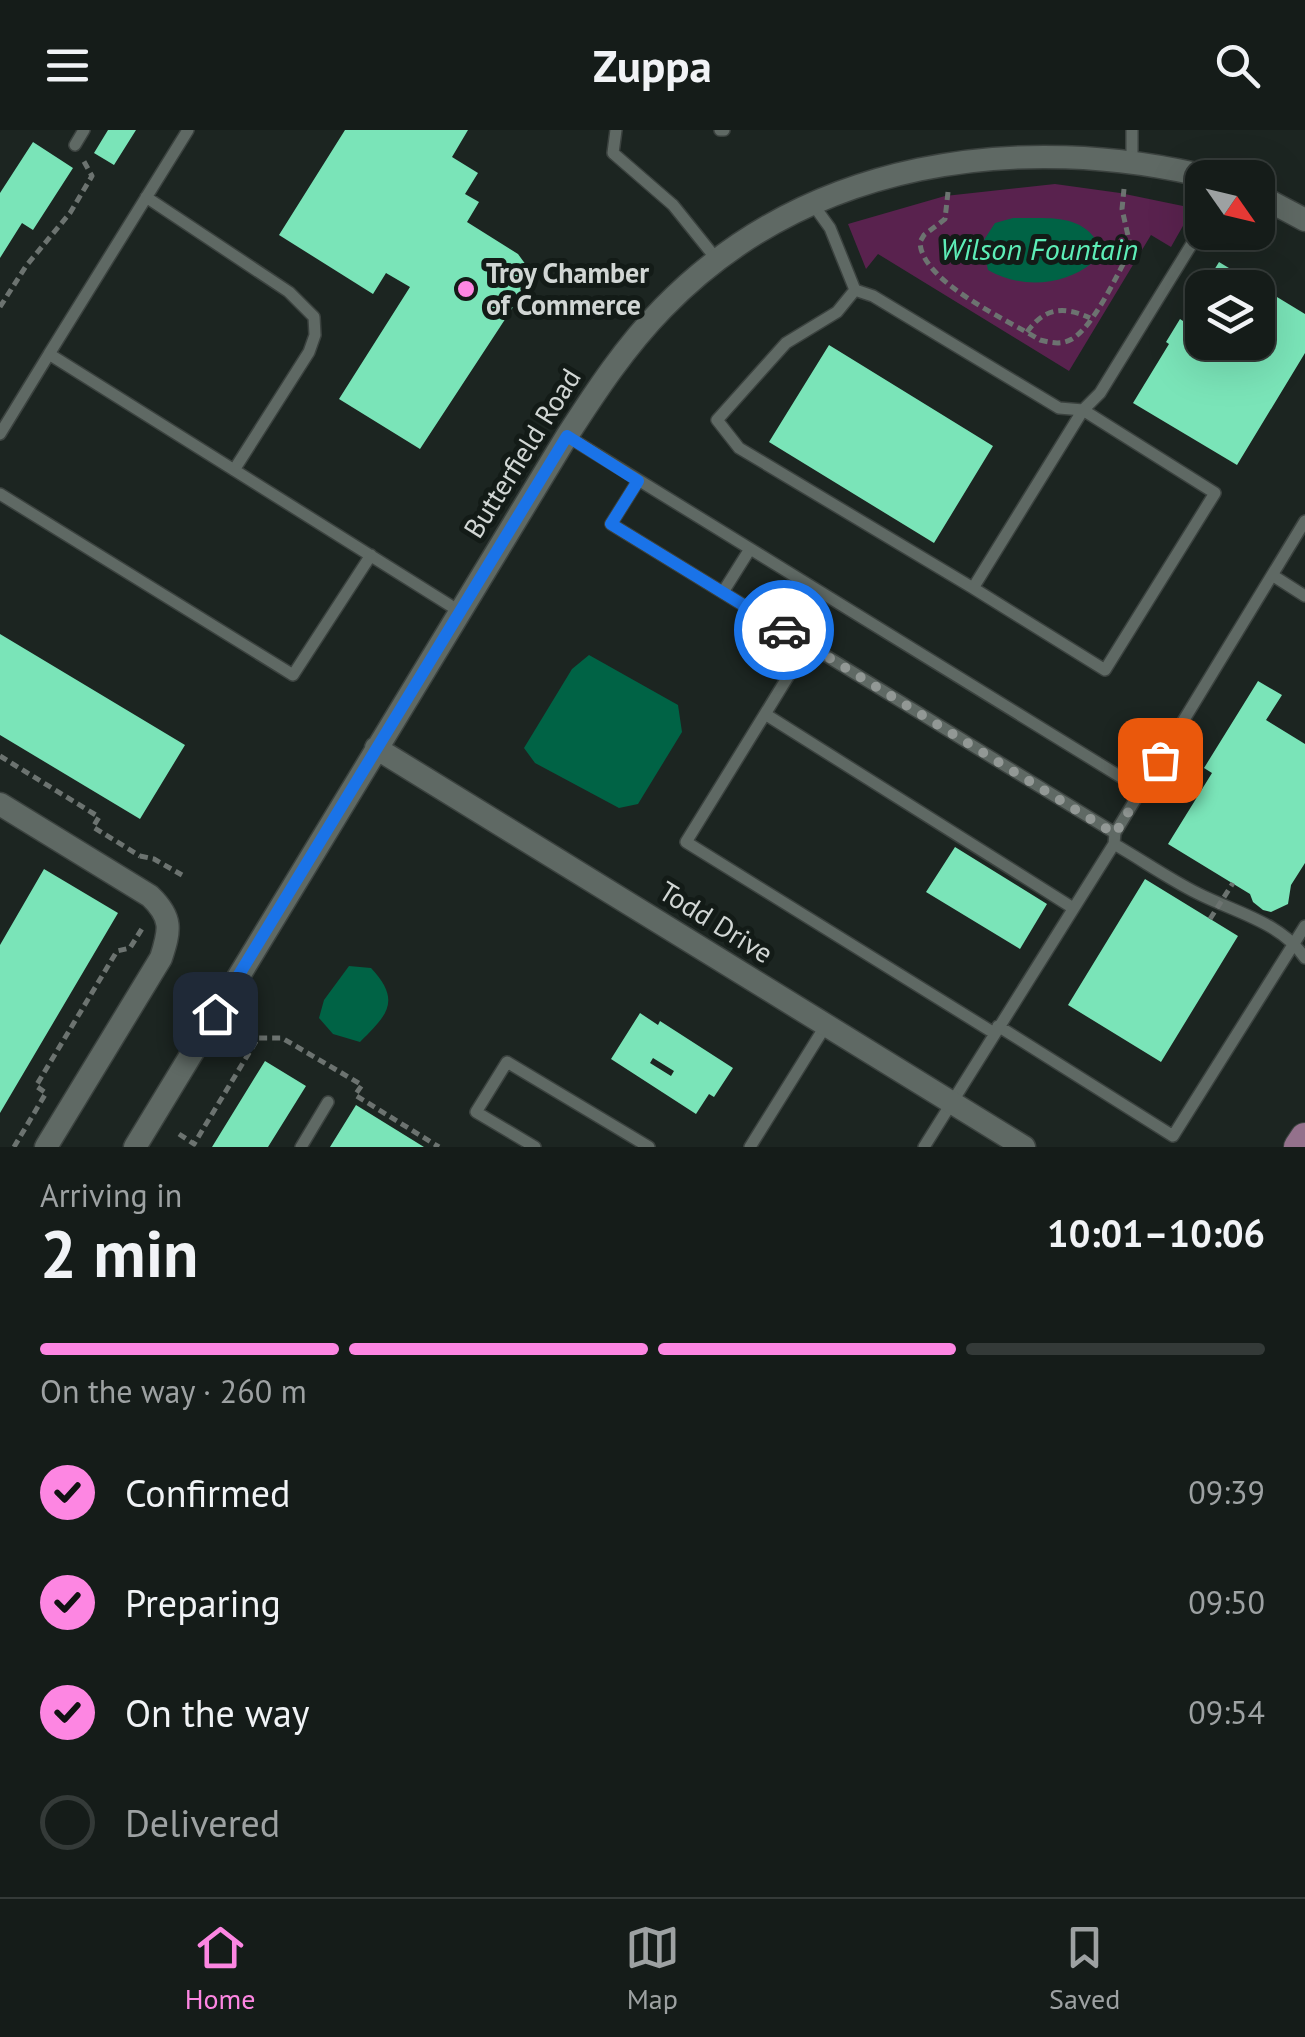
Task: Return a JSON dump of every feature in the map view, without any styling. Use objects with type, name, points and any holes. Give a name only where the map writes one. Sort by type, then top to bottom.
[{"type":"main road","points":[[1300,1147],[1305,1138]]},
{"type":"street","name":"Butterfield Road","points":[[134,1147],[567,436],[602,382],[664,308],[718,260],[772,224],[870,180],[927,164],[988,153],[1062,150],[1132,157],[1185,171]]},
{"type":"street","points":[[1275,204],[1305,220]]},
{"type":"street","name":"Todd Drive","points":[[376,748],[1024,1147]]},
{"type":"street","points":[[0,804],[150,896],[163,908],[168,924],[161,958],[46,1147]]},
{"type":"lane","points":[[75,145],[84,130]]},
{"type":"lane","points":[[0,434],[188,130]]},
{"type":"lane","points":[[616,130],[613,153],[673,206],[718,260]]},
{"type":"lane","points":[[1132,130],[1132,157]]},
{"type":"lane","points":[[146,197],[289,292],[314,317],[316,335],[309,352],[234,470]]},
{"type":"lane","points":[[812,203],[830,228],[855,290],[873,296],[1059,408],[1083,410],[1216,493],[1105,670],[739,448],[717,420],[786,344],[837,312],[855,290]]},
{"type":"lane","points":[[973,588],[1188,250]]},
{"type":"lane","points":[[48,354],[460,610]]},
{"type":"lane","points":[[567,436],[1142,790]]},
{"type":"lane","points":[[638,481],[611,524],[808,644],[1196,893],[1300,943],[1305,958]]},
{"type":"lane","points":[[0,494],[293,675],[372,556]]},
{"type":"lane","points":[[924,1147],[1074,908],[1305,521]]},
{"type":"lane","points":[[723,592],[750,550]]},
{"type":"lane","points":[[1272,576],[1305,596]]},
{"type":"lane","points":[[808,644],[686,842],[1174,1136],[1300,943],[1305,926]]},
{"type":"lane","points":[[764,714],[1074,908]]},
{"type":"lane","points":[[750,1147],[826,1025]]},
{"type":"lane","points":[[535,1147],[476,1112],[507,1062],[649,1147]]},
{"type":"lane","points":[[301,1147],[328,1102]]},
{"type":"path","points":[[0,307],[26,266],[70,213],[92,176],[75,145]]},
{"type":"path","points":[[948,192],[946,219],[920,242],[925,263],[943,281],[1040,340],[1057,344],[1072,339],[1090,318],[1131,249],[1122,209],[1124,189]]},
{"type":"path","points":[[1027,332],[1036,319],[1055,309],[1072,310],[1090,318]]},
{"type":"path","points":[[0,756],[100,817],[93,827],[140,856],[182,875]]},
{"type":"path","points":[[132,868],[140,856]]},
{"type":"path","points":[[1210,919],[1233,883]]},
{"type":"path","points":[[14,1147],[46,1093],[36,1086],[117,951],[130,948],[148,918]]},
{"type":"path","points":[[180,1134],[194,1144],[258,1038],[282,1038],[362,1085],[355,1095],[440,1147]]},
{"type":"shaded area","points":[[1055,184],[1183,206],[1184,224],[1171,247],[1151,235],[1069,371],[878,254],[866,269],[848,224],[945,196]]},
{"type":"water","name":"Wilson Fountain","points":[[1013,218],[1060,219],[1081,226],[1098,243],[1092,263],[1068,276],[1042,282],[1014,280],[988,270],[982,243],[995,223]]},
{"type":"water","points":[[589,655],[678,705],[682,732],[638,804],[619,808],[535,763],[524,748],[572,669]]},
{"type":"water","points":[[349,966],[371,968],[388,999],[384,1015],[360,1042],[333,1034],[319,1018],[324,1000]]},
{"type":"building","points":[[108,130],[136,130],[114,165],[94,153]]},
{"type":"building","name":"Troy Chamber of Commerce","points":[[345,130],[468,130],[452,157],[478,173],[465,194],[479,202],[467,222],[518,254],[526,265],[527,279],[519,298],[420,449],[339,399],[410,287],[386,273],[373,294],[279,235]]},
{"type":"building","points":[[33,142],[73,168],[33,230],[22,223],[0,258],[0,193]]},
{"type":"building","points":[[1219,262],[1232,270],[1214,270]]},
{"type":"building","points":[[1275,296],[1305,314],[1305,353],[1237,465],[1133,403],[1180,319],[1185,318],[1185,360],[1275,360]]},
{"type":"building","points":[[829,345],[993,446],[934,543],[769,442]]},
{"type":"building","points":[[0,634],[185,745],[140,819],[0,735]]},
{"type":"building","points":[[1258,681],[1282,695],[1266,720],[1305,744],[1305,863],[1291,885],[1288,904],[1271,912],[1253,902],[1250,894],[1168,844],[1212,773],[1204,768]]},
{"type":"building","points":[[955,847],[1047,904],[1020,949],[926,892]]},
{"type":"building","points":[[44,869],[118,913],[0,1113],[0,945]]},
{"type":"building","points":[[1145,879],[1238,936],[1161,1062],[1068,1005]]},
{"type":"building","points":[[640,1013],[658,1025],[660,1021],[733,1068],[714,1097],[709,1094],[696,1114],[611,1059]],"holes":[[[653,1058],[674,1071],[671,1076],[650,1063]]]},
{"type":"building","points":[[265,1061],[306,1086],[268,1147],[212,1147]]},
{"type":"building","points":[[356,1105],[424,1147],[330,1147]]},
{"type":"way so far","points":[[784,630],[1115,834],[1160,760]]},
{"type":"place","name":"Troy Chamber of Commerce","points":[[466,289]]},
{"type":"route","points":[[215,1014],[567,436],[638,481],[611,524],[784,630]]}]
